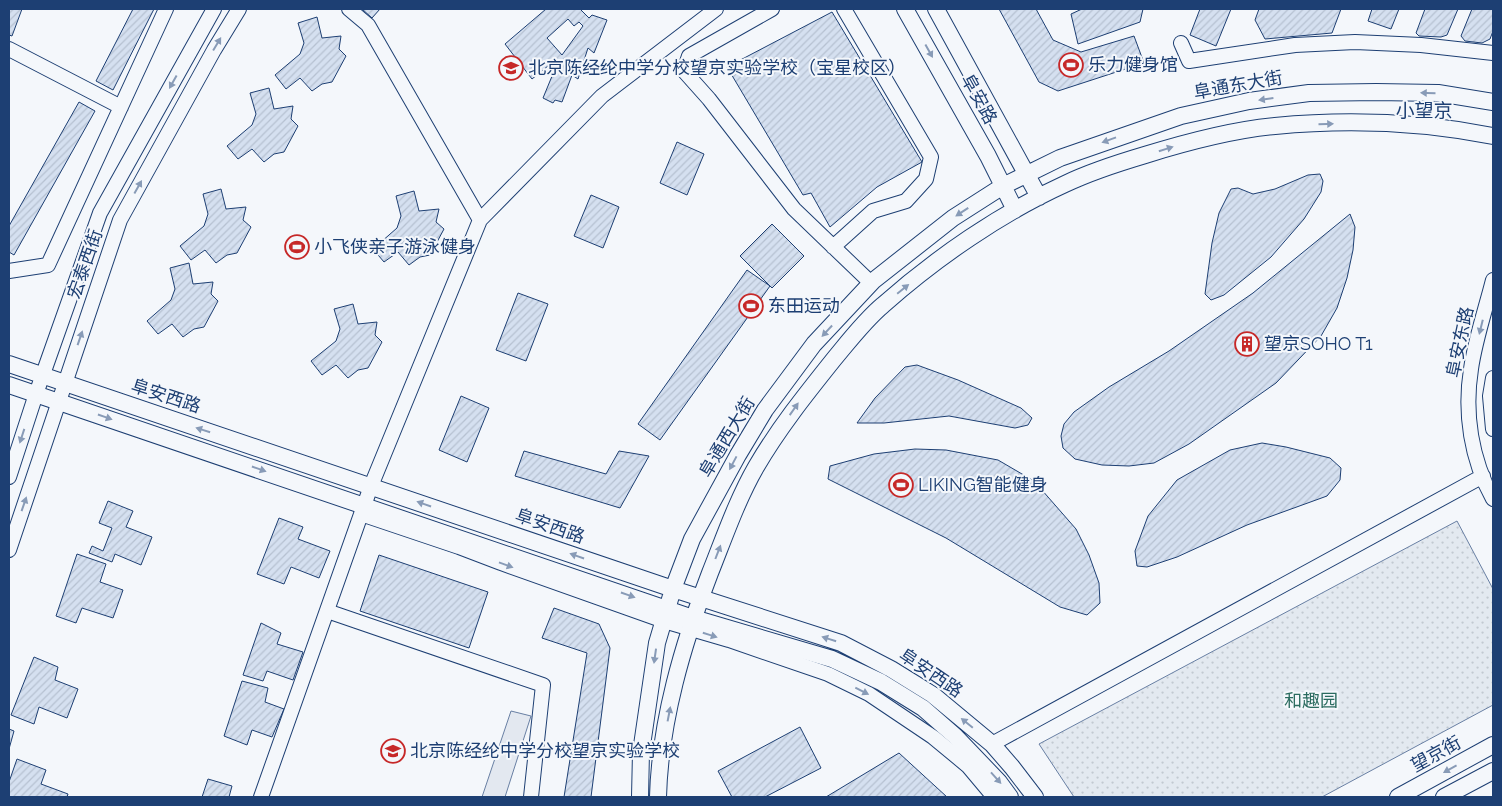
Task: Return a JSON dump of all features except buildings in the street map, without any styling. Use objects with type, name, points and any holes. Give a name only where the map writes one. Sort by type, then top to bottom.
[{"type":"main road","name":"阜安路","points":[[905,9],[1015,210]]},
{"type":"main road","name":"阜安路","points":[[936,9],[1039,198]]},
{"type":"main road","name":"阜通东大街","points":[[1003,186],[1060,158],[1181,116],[1248,101],[1309,93],[1376,92],[1438,93],[1493,102]]},
{"type":"main road","points":[[658,797],[659,762],[671,702],[692,623],[729,524],[755,469],[796,406],[843,348],[881,306],[981,230],[1015,210],[1064,184],[1173,146],[1234,132],[1275,126],[1344,123],[1402,124],[1493,136]]},
{"type":"main road","points":[[976,136],[990,139],[996,135],[1001,126]]},
{"type":"main road","name":"阜通西大街","points":[[640,797],[641,752],[657,643],[673,589],[692,539],[738,455],[765,410],[814,344],[871,283],[953,218],[1003,186]]},
{"type":"main road","name":"阜安西路","points":[[9,364],[673,589],[841,643],[891,669],[933,695],[992,744],[1035,797]]},
{"type":"main road","name":"阜安西路","points":[[9,384],[666,615],[832,660],[881,682],[922,708],[955,736],[999,782],[1010,797]]},
{"type":"main road","name":"望京街","points":[[1398,797],[1493,745]]},
{"type":"main road","points":[[1444,797],[1493,771]]},
{"type":"street","points":[[9,271],[48,265],[166,9]]},
{"type":"street","name":"宏泰西街","points":[[9,477],[42,376],[100,213],[214,9]]},
{"type":"street","name":"宏泰西街","points":[[9,550],[120,220],[214,50],[239,9]]},
{"type":"street","points":[[349,9],[368,25],[480,220]]},
{"type":"street","points":[[261,797],[371,486],[480,220],[602,96],[716,9]]},
{"type":"street","points":[[772,9],[689,56],[684,71],[710,99],[794,210],[871,283]]},
{"type":"street","points":[[833,247],[873,212],[906,201],[926,178],[931,156],[844,9]]},
{"type":"street","points":[[1181,44],[1189,61],[1295,45],[1355,42],[1421,45],[1493,53]]},
{"type":"street","points":[[9,49],[121,107]]},
{"type":"street","name":"阜安东路","points":[[1493,280],[1471,368],[1468,397],[1473,452],[1493,498]]},
{"type":"street","points":[[1493,378],[1490,396],[1493,429]]},
{"type":"street","points":[[992,744],[1483,476]]},
{"type":"street","points":[[327,611],[543,685],[531,797]]},
{"type":"street","points":[[692,623],[828,674],[868,694],[933,737],[968,766],[994,797]]},
{"type":"green space","name":"和趣园","points":[[1457,521],[1493,589],[1493,705],[1322,797],[1074,797],[1039,744]]},
{"type":"shaded area","points":[[511,711],[531,716],[505,797],[482,797]]},
{"type":"place","name":"乐力健身馆","points":[[1071,65]]},
{"type":"place","name":"北京陈经纶中学分校望京实验学校（宝星校区）","points":[[511,68]]},
{"type":"place","name":"小飞侠亲子游泳健身","points":[[297,247]]},
{"type":"place","name":"东田运动","points":[[751,306]]},
{"type":"place","name":"望京SOHO T1","points":[[1247,344]]},
{"type":"place","name":"LIKING智能健身","points":[[901,485]]},
{"type":"place","name":"北京陈经纶中学分校望京实验学校","points":[[393,751]]},
{"type":"district","name":"小望京","points":[[1424,110]]}]
